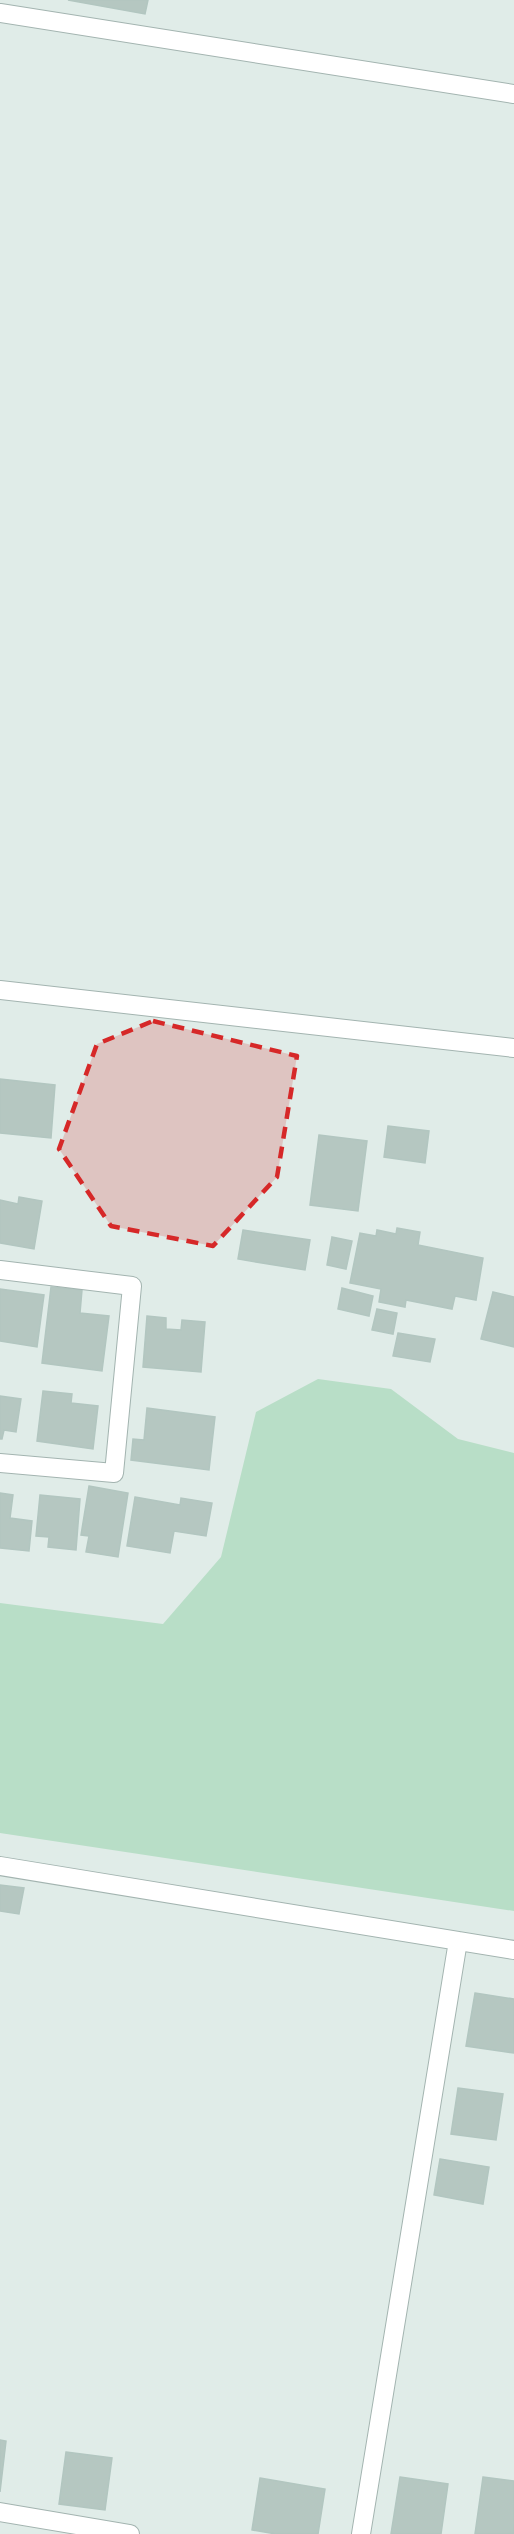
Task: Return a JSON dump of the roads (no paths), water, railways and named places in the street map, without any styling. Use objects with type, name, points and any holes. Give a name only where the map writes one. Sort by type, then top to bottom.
[{"type":"street","points":[[0,14],[514,94]]},
{"type":"street","points":[[0,990],[514,1048]]},
{"type":"street","points":[[0,1270],[132,1286],[114,1473],[0,1463]]},
{"type":"street","points":[[0,1866],[514,1950]]},
{"type":"street","points":[[361,2534],[458,1941]]},
{"type":"street","points":[[0,2512],[130,2534]]}]
